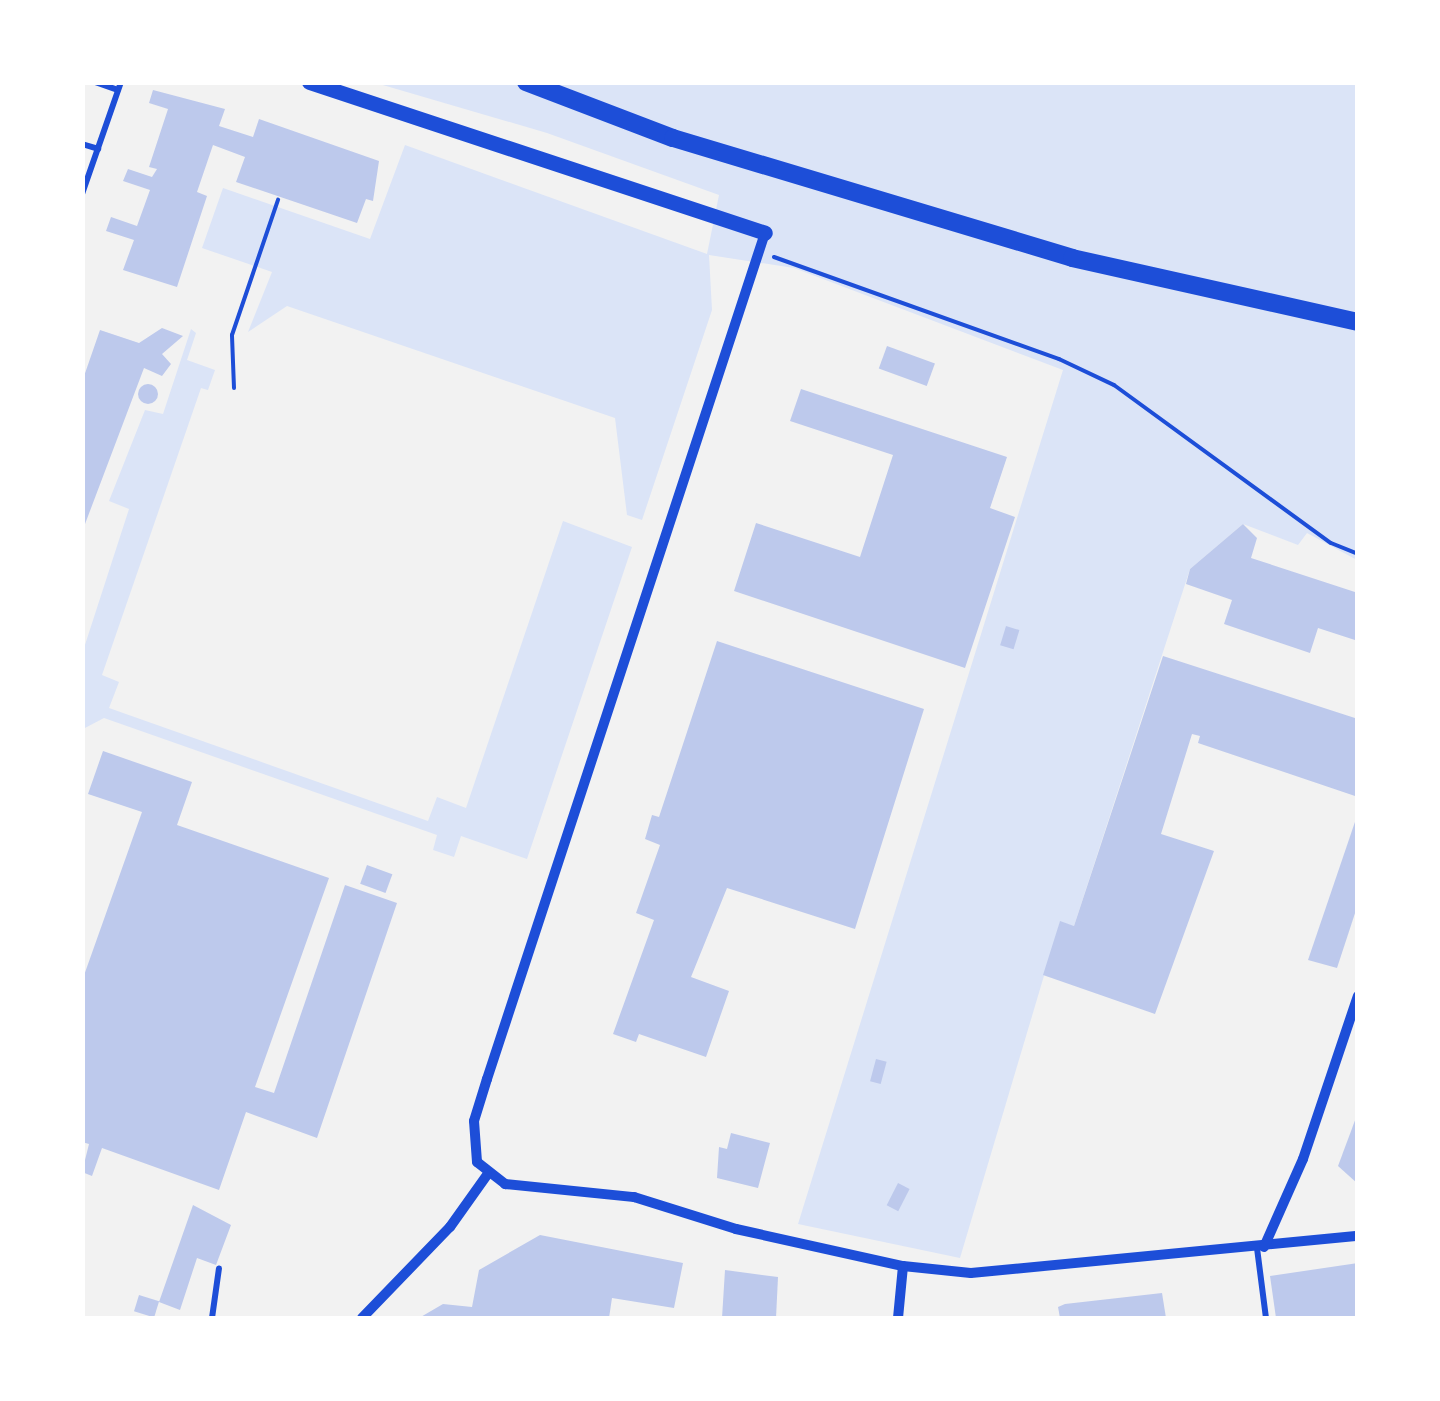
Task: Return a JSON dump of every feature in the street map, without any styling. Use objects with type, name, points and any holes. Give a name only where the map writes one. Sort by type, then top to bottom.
[{"type":"main road","points":[[526,82],[673,138],[1072,258],[1358,322]]},
{"type":"street","points":[[309,82],[765,233],[478,1107],[472,1143],[487,1175],[505,1184],[634,1197],[736,1229],[903,1266],[972,1273],[1358,1236]]},
{"type":"street","points":[[1261,1248],[1303,1159],[1358,996]]},
{"type":"street","points":[[362,1318],[450,1227],[487,1175]]},
{"type":"street","points":[[898,1318],[903,1266]]},
{"type":"lane","points":[[82,194],[119,86],[95,82]]},
{"type":"lane","points":[[82,144],[98,149]]},
{"type":"lane","points":[[1261,1248],[1266,1318]]},
{"type":"lane","points":[[212,1318],[219,1268]]},
{"type":"path","points":[[234,388],[232,335],[278,200]]},
{"type":"path","points":[[759,251],[1059,359],[1114,385],[1332,543],[1358,554]]},
{"type":"shaded area","points":[[376,83],[1357,83],[1357,560],[1307,533],[1298,545],[1243,524],[1190,569],[1074,926],[1060,922],[960,1258],[798,1224],[1063,370],[794,268],[709,255],[712,310],[642,520],[627,515],[615,418],[287,306],[248,332],[272,272],[202,248],[223,188],[370,239],[405,145],[707,254],[719,195],[547,133]]},
{"type":"shaded area","points":[[191,329],[196,333],[187,360],[215,370],[208,390],[201,388],[102,675],[119,682],[109,708],[428,821],[437,797],[466,808],[563,521],[632,547],[527,859],[461,836],[454,857],[433,850],[437,835],[104,718],[83,729],[83,651],[129,509],[109,501],[145,410],[163,414]]},
{"type":"building","points":[[153,90],[225,109],[219,126],[253,137],[259,119],[379,161],[373,201],[366,199],[357,223],[236,182],[245,157],[213,145],[197,192],[207,196],[177,287],[123,270],[134,240],[106,231],[111,217],[137,226],[150,190],[123,181],[128,169],[152,177],[157,169],[149,167],[168,109],[149,103]]},
{"type":"building","points":[[162,328],[183,336],[162,354],[171,364],[162,376],[144,368],[82,532],[82,382],[100,330],[139,343]]},
{"type":"building","points":[[887,346],[935,363],[927,386],[879,369]]},
{"type":"building","points":[[144,384],[152,384],[158,394],[152,404],[144,404],[138,398],[138,390]]},
{"type":"building","points":[[801,389],[1007,457],[990,508],[1015,517],[965,668],[734,591],[756,523],[860,557],[893,455],[790,421]]},
{"type":"building","points":[[1243,524],[1257,538],[1251,558],[1358,593],[1358,641],[1318,628],[1310,653],[1224,624],[1232,600],[1186,584],[1190,569]]},
{"type":"building","points":[[1006,626],[1019,630],[1014,649],[1000,645]]},
{"type":"building","points":[[717,641],[924,709],[855,929],[727,888],[691,977],[729,991],[706,1057],[639,1034],[636,1042],[613,1034],[654,920],[636,913],[660,845],[645,839],[652,815],[659,817]]},
{"type":"building","points":[[1163,656],[1358,719],[1358,797],[1198,743],[1200,736],[1192,734],[1161,834],[1214,851],[1155,1014],[1043,975],[1060,921],[1074,926]]},
{"type":"building","points":[[103,751],[192,782],[177,825],[329,878],[255,1087],[274,1093],[345,885],[397,903],[317,1138],[246,1112],[219,1190],[102,1148],[92,1176],[82,1172],[89,1144],[82,1142],[82,981],[142,812],[88,794]]},
{"type":"building","points":[[1358,813],[1358,904],[1337,968],[1308,960]]},
{"type":"building","points":[[367,865],[392,874],[386,893],[360,884]]},
{"type":"building","points":[[876,1059],[887,1062],[881,1084],[870,1081]]},
{"type":"building","points":[[1358,1115],[1358,1184],[1338,1166]]},
{"type":"building","points":[[731,1133],[770,1143],[758,1188],[717,1178],[719,1147],[727,1149]]},
{"type":"building","points":[[898,1183],[910,1189],[898,1211],[887,1205]]},
{"type":"building","points":[[193,1205],[231,1225],[216,1265],[197,1258],[180,1310],[159,1302]]},
{"type":"building","points":[[540,1235],[683,1263],[674,1308],[612,1298],[609,1318],[419,1318],[443,1304],[472,1307],[479,1270]]},
{"type":"building","points":[[1358,1263],[1358,1318],[1276,1318],[1270,1276]]},
{"type":"building","points":[[725,1270],[778,1277],[776,1318],[722,1318]]},
{"type":"building","points":[[1162,1293],[1166,1318],[1060,1318],[1058,1307],[1065,1304]]},
{"type":"building","points":[[139,1295],[159,1301],[154,1317],[134,1311]]}]
